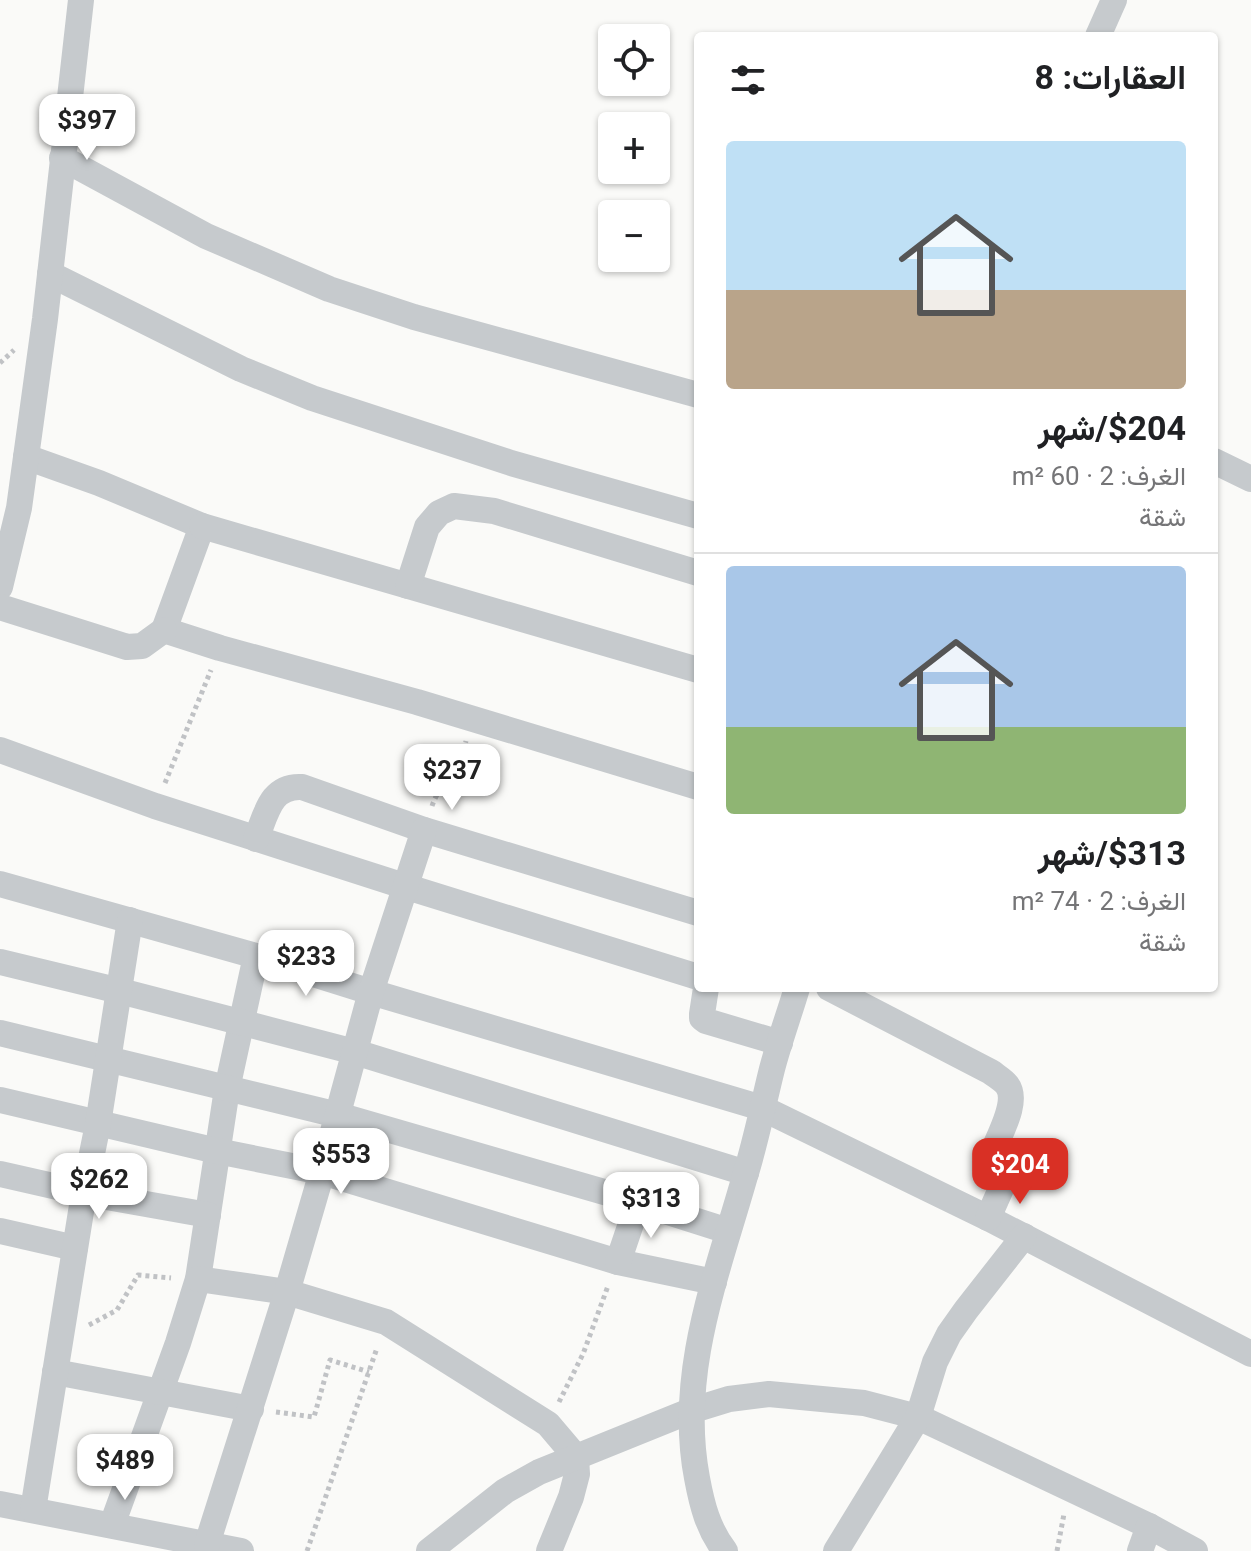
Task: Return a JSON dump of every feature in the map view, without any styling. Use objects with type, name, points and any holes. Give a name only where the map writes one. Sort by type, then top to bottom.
[{"type":"street","points":[[0,587],[6,538],[19,508],[50,274],[81,0]]},
{"type":"street","points":[[1100,32],[1114,0]]},
{"type":"street","points":[[62,158],[206,236],[329,289],[414,317],[694,394]]},
{"type":"street","points":[[50,274],[241,369],[312,398],[511,463],[694,515]]},
{"type":"street","points":[[26,457],[99,483],[202,526],[694,669]]},
{"type":"street","points":[[1218,463],[1251,479]]},
{"type":"street","points":[[408,586],[427,527],[439,513],[454,506],[494,511],[694,572]]},
{"type":"street","points":[[0,607],[127,647],[142,646],[164,630],[202,526]]},
{"type":"street","points":[[164,630],[694,786]]},
{"type":"street","points":[[0,750],[256,839],[694,976]]},
{"type":"street","points":[[256,839],[276,794],[284,789],[302,787],[424,830],[694,912]]},
{"type":"street","points":[[207,1544],[287,1292],[371,992],[424,830]]},
{"type":"street","points":[[0,884],[256,956],[762,1108],[1024,1236],[1251,1354]]},
{"type":"street","points":[[33,1510],[130,920]]},
{"type":"street","points":[[112,1525],[198,1279],[227,1089],[256,956]]},
{"type":"street","points":[[0,962],[355,1052],[746,1173]]},
{"type":"street","points":[[705,992],[702,1018],[706,1021],[780,1043]]},
{"type":"street","points":[[725,1551],[714,1536],[700,1499],[693,1461],[690,1411],[695,1363],[714,1282],[796,992]]},
{"type":"street","points":[[837,992],[991,1072],[1009,1087],[1011,1104],[994,1149],[1005,1163],[1008,1173],[988,1218]]},
{"type":"street","points":[[0,1033],[338,1115],[728,1231]]},
{"type":"street","points":[[0,1100],[217,1151],[322,1172],[618,1262],[714,1282]]},
{"type":"street","points":[[0,1174],[208,1215]]},
{"type":"street","points":[[618,1262],[638,1203]]},
{"type":"street","points":[[0,1231],[75,1248]]},
{"type":"street","points":[[836,1551],[918,1417],[935,1362],[949,1334],[1024,1236]]},
{"type":"street","points":[[198,1279],[287,1292],[386,1322],[548,1424],[576,1457],[577,1474],[549,1551]]},
{"type":"street","points":[[55,1372],[251,1409]]},
{"type":"street","points":[[429,1551],[505,1491],[539,1472],[690,1411],[729,1399],[769,1394],[864,1403],[918,1417],[1149,1526],[1195,1551]]},
{"type":"street","points":[[0,1504],[241,1551]]},
{"type":"street","points":[[1140,1551],[1149,1526]]},
{"type":"path","points":[[155,806],[220,648]]},
{"type":"path","points":[[424,830],[437,792],[464,751],[471,719]]},
{"type":"path","points":[[548,1424],[583,1354],[618,1262]]},
{"type":"path","points":[[60,1341],[117,1310],[138,1275],[198,1279]]},
{"type":"path","points":[[307,1551],[386,1322]]},
{"type":"path","points":[[251,1409],[314,1417],[330,1360],[369,1372]]},
{"type":"path","points":[[1057,1551],[1068,1490]]}]
